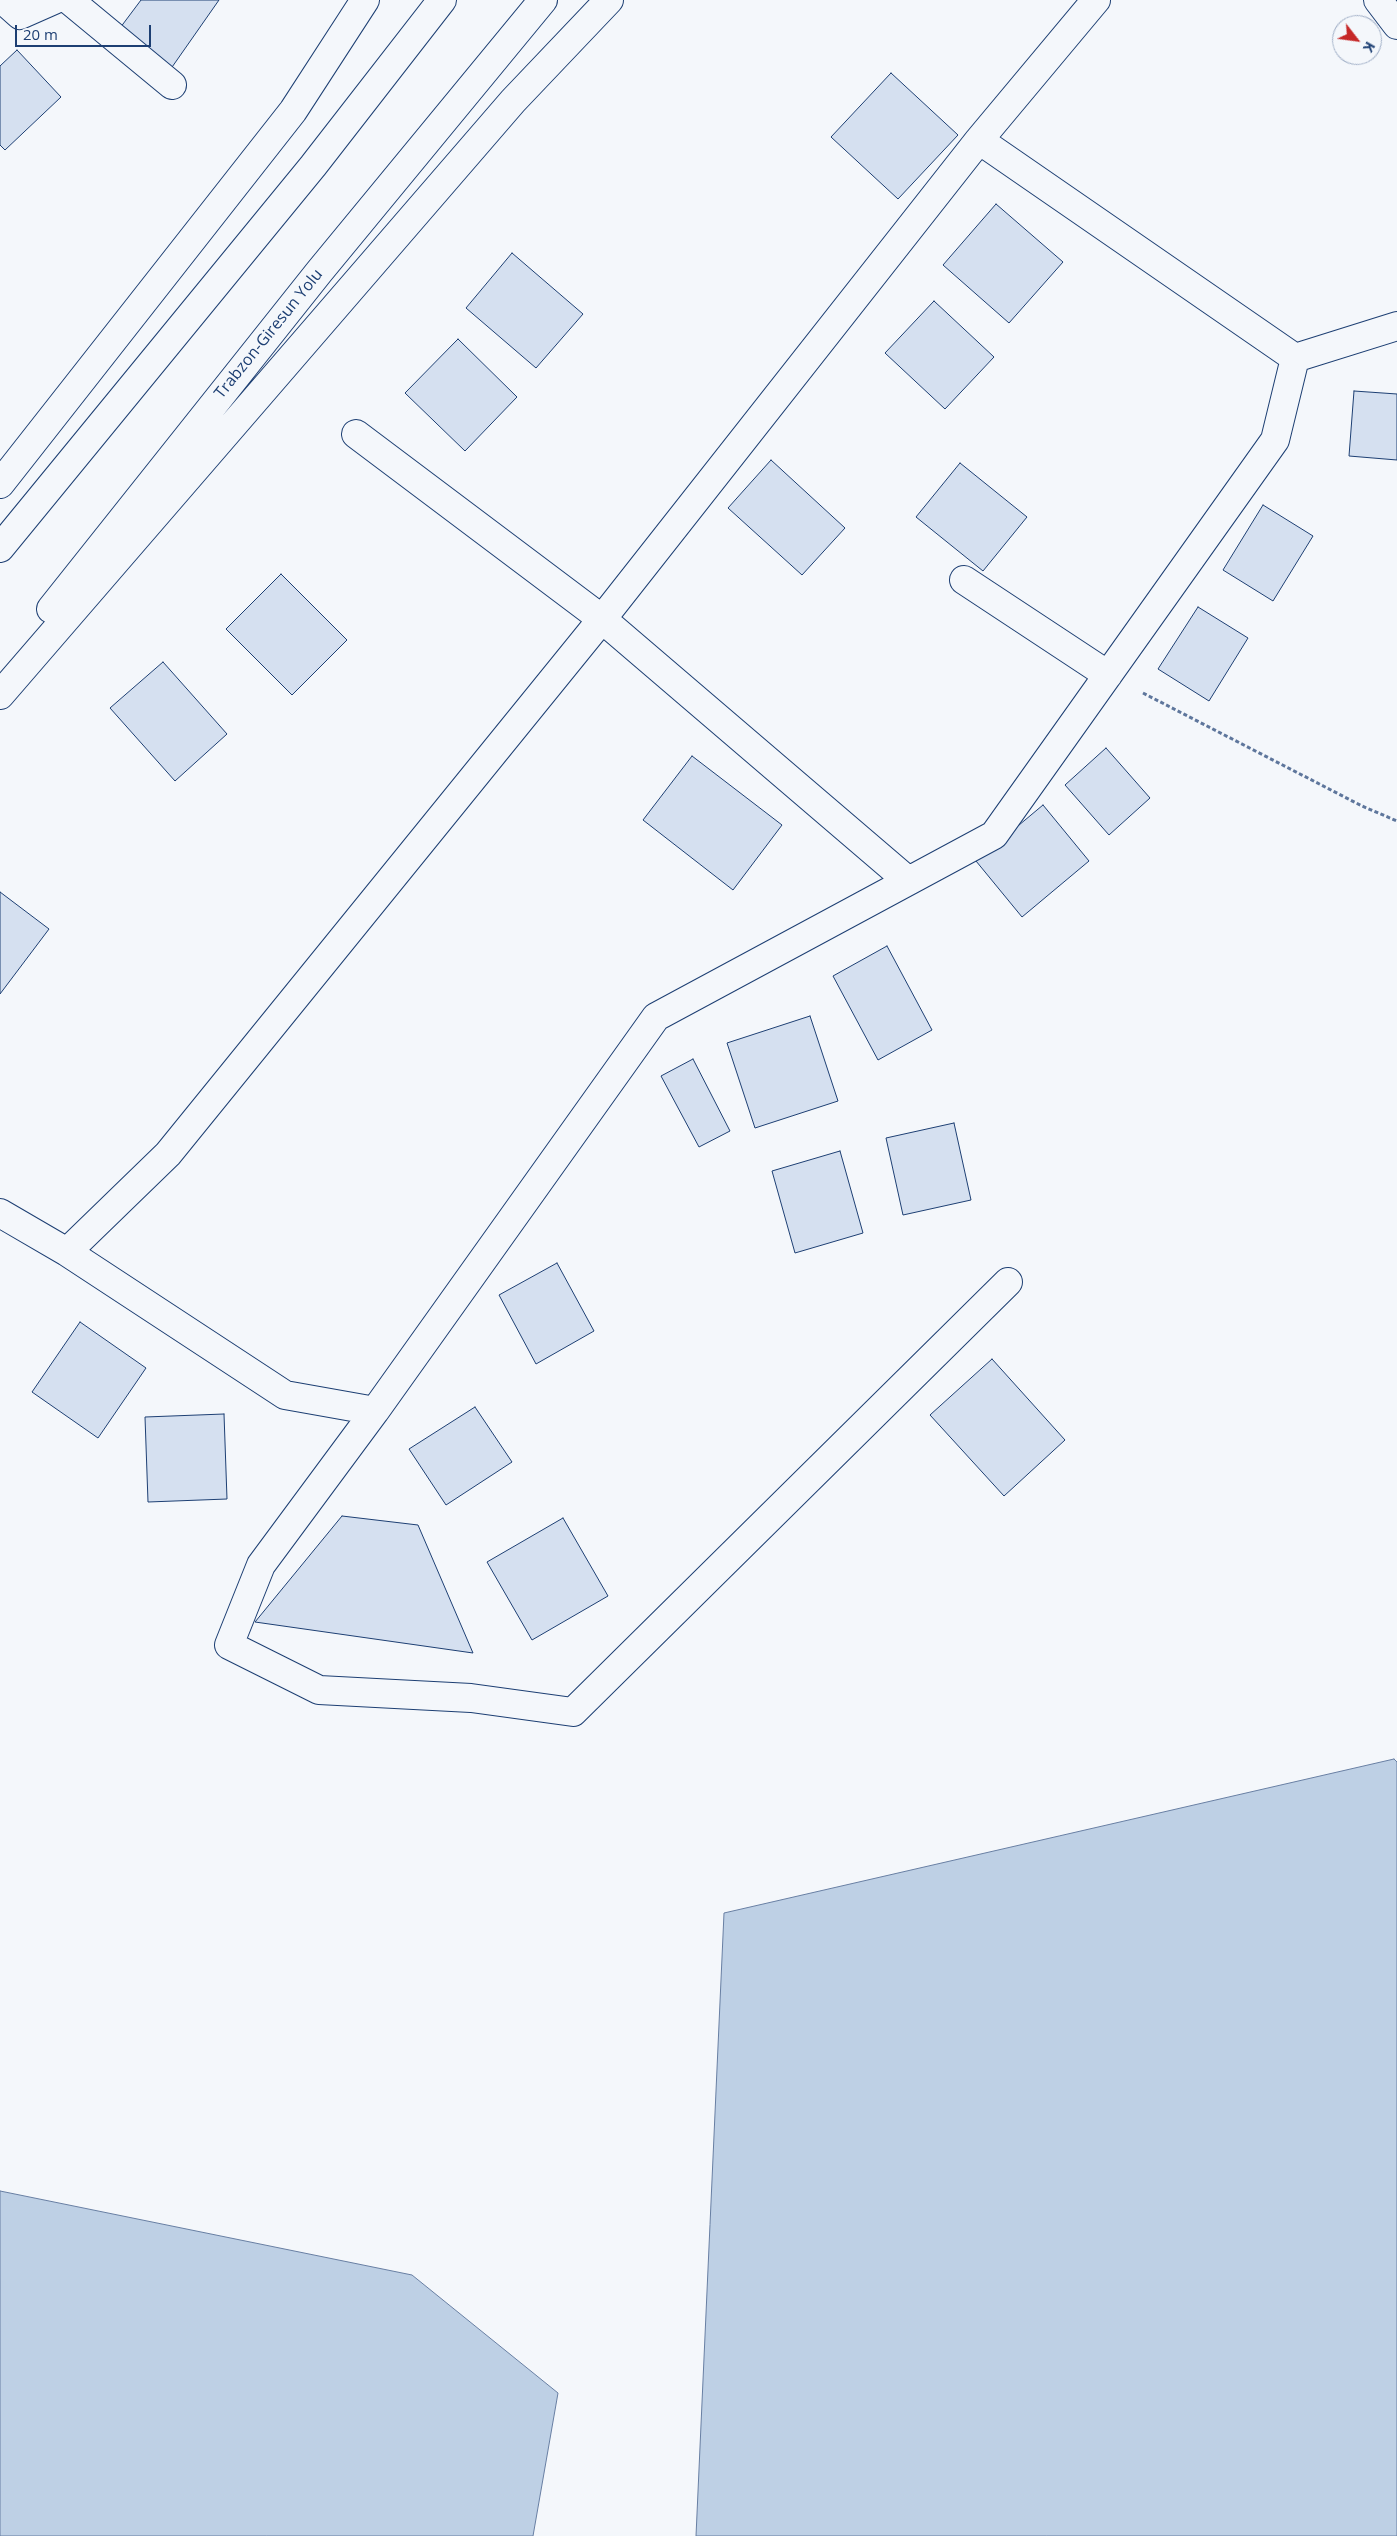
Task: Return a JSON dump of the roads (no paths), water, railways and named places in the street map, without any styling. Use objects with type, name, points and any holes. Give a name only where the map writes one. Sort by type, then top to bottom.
[{"type":"main road","points":[[3,0],[20,15],[54,0]]},
{"type":"main road","points":[[69,0],[172,85]]},
{"type":"main road","points":[[0,484],[293,111],[365,0]]},
{"type":"main road","points":[[0,548],[313,166],[442,0]]},
{"type":"main road","name":"Trabzon-Giresun Yolu","points":[[0,672],[326,264],[543,0]]},
{"type":"main road","points":[[0,695],[513,101],[609,0]]},
{"type":"main road","points":[[67,1252],[168,1154],[602,619],[979,140],[1096,0]]},
{"type":"main road","points":[[1378,0],[1397,25]]},
{"type":"main road","points":[[979,140],[1295,358]]},
{"type":"main road","points":[[1295,358],[1397,326]]},
{"type":"main road","points":[[1008,1282],[573,1712],[471,1698],[319,1690],[229,1645],[261,1565],[375,1411],[656,1017],[907,880],[994,835],[1275,440],[1295,358]]},
{"type":"main road","points":[[356,434],[602,619],[907,880]]},
{"type":"main road","points":[[964,580],[1108,675]]},
{"type":"main road","points":[[0,1213],[67,1252],[285,1395],[375,1411]]},
{"type":"water","points":[[1394,1759],[1397,1762],[1397,2536],[696,2536],[724,1913]]},
{"type":"water","points":[[0,2191],[412,2275],[558,2393],[533,2536],[0,2536]]}]
